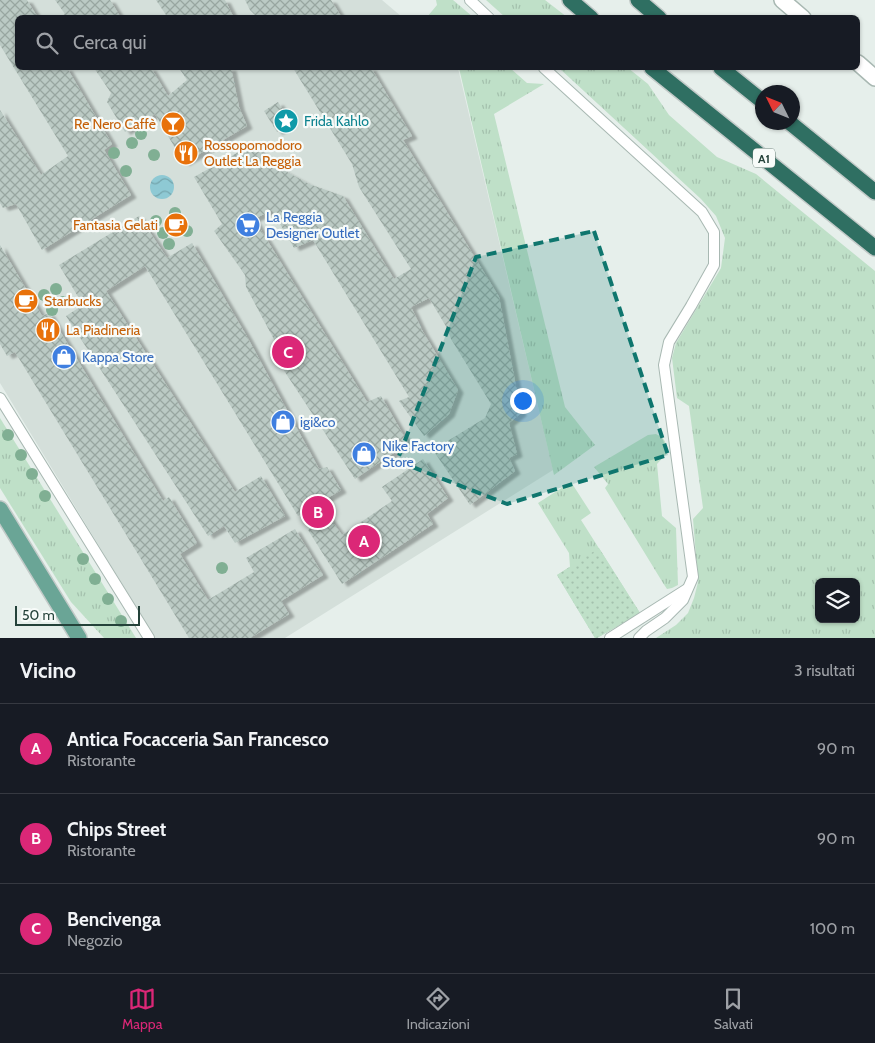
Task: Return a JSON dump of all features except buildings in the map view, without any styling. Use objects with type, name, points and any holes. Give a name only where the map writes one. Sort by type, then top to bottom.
[{"type":"highway","points":[[570,0],[588,15]]},
{"type":"highway","points":[[638,0],[656,15]]},
{"type":"highway","name":"A1","points":[[654,70],[875,248]]},
{"type":"highway","points":[[723,70],[755,95]]},
{"type":"highway","points":[[799,130],[875,192]]},
{"type":"main road","points":[[0,509],[79,637]]},
{"type":"street","points":[[782,0],[800,15]]},
{"type":"street","points":[[860,65],[875,78]]},
{"type":"lane","points":[[470,0],[486,15]]},
{"type":"lane","points":[[546,70],[702,212],[714,232],[714,265],[668,342],[664,365],[693,577],[683,600],[665,618],[639,638]]},
{"type":"lane","points":[[0,398],[149,638]]},
{"type":"lane","points":[[610,638],[688,589]]},
{"type":"highlighted area","points":[[594,231],[668,455],[507,504],[397,461],[476,257]]},
{"type":"shaded area","name":"La Reggia Designer Outlet","points":[[0,0],[382,0],[400,15],[15,15],[15,70],[458,70],[553,470],[285,638],[155,638],[0,383]]},
{"type":"green space","points":[[436,0],[453,0],[471,15],[429,15],[437,5]]},
{"type":"green space","points":[[486,0],[545,0],[564,15],[503,15]]},
{"type":"green space","points":[[459,70],[512,70],[527,83],[544,84],[494,114],[565,407],[595,445],[554,475]]},
{"type":"green space","points":[[561,70],[630,70],[648,84],[669,115],[717,157],[756,174],[875,271],[875,638],[656,638],[676,625],[688,613],[698,582],[693,519],[703,508],[689,406],[677,398],[672,358],[676,343],[721,268],[725,238],[716,216],[701,199]]},
{"type":"green space","points":[[0,418],[136,638],[104,638],[71,602],[0,488]]},
{"type":"green space","points":[[656,434],[665,441],[667,453],[657,464],[662,516],[676,528],[678,585],[667,589],[605,488],[608,484],[594,467],[648,435]]},
{"type":"green space","points":[[571,482],[591,513],[581,520],[640,613],[597,638],[595,638],[557,575],[570,567],[569,553],[538,503]]},
{"type":"green space","points":[[599,548],[640,613],[595,638],[557,575]]},
{"type":"water","points":[[162,175],[167,176],[173,182],[173,192],[167,198],[162,199],[157,198],[151,192],[150,187],[151,182],[157,176]]},
{"type":"place","name":"Frida Kahlo","points":[[286,121]]},
{"type":"place","name":"Re Nero Caffè","points":[[173,124]]},
{"type":"place","name":"Rossopomodoro Outlet La Reggia","points":[[186,153]]},
{"type":"place","name":"Fantasia Gelati","points":[[176,225]]},
{"type":"place","name":"La Reggia Designer Outlet","points":[[248,225]]},
{"type":"place","name":"Starbucks","points":[[26,301]]},
{"type":"place","name":"La Piadineria","points":[[48,330]]},
{"type":"place","name":"Bencivenga","points":[[288,352]]},
{"type":"place","name":"Kappa Store","points":[[64,357]]},
{"type":"place","name":"igi&co","points":[[283,422]]},
{"type":"place","name":"Nike Factory Store","points":[[364,454]]},
{"type":"place","name":"Chips Street","points":[[318,512]]},
{"type":"place","name":"Antica Focacceria San Francesco","points":[[364,541]]}]
